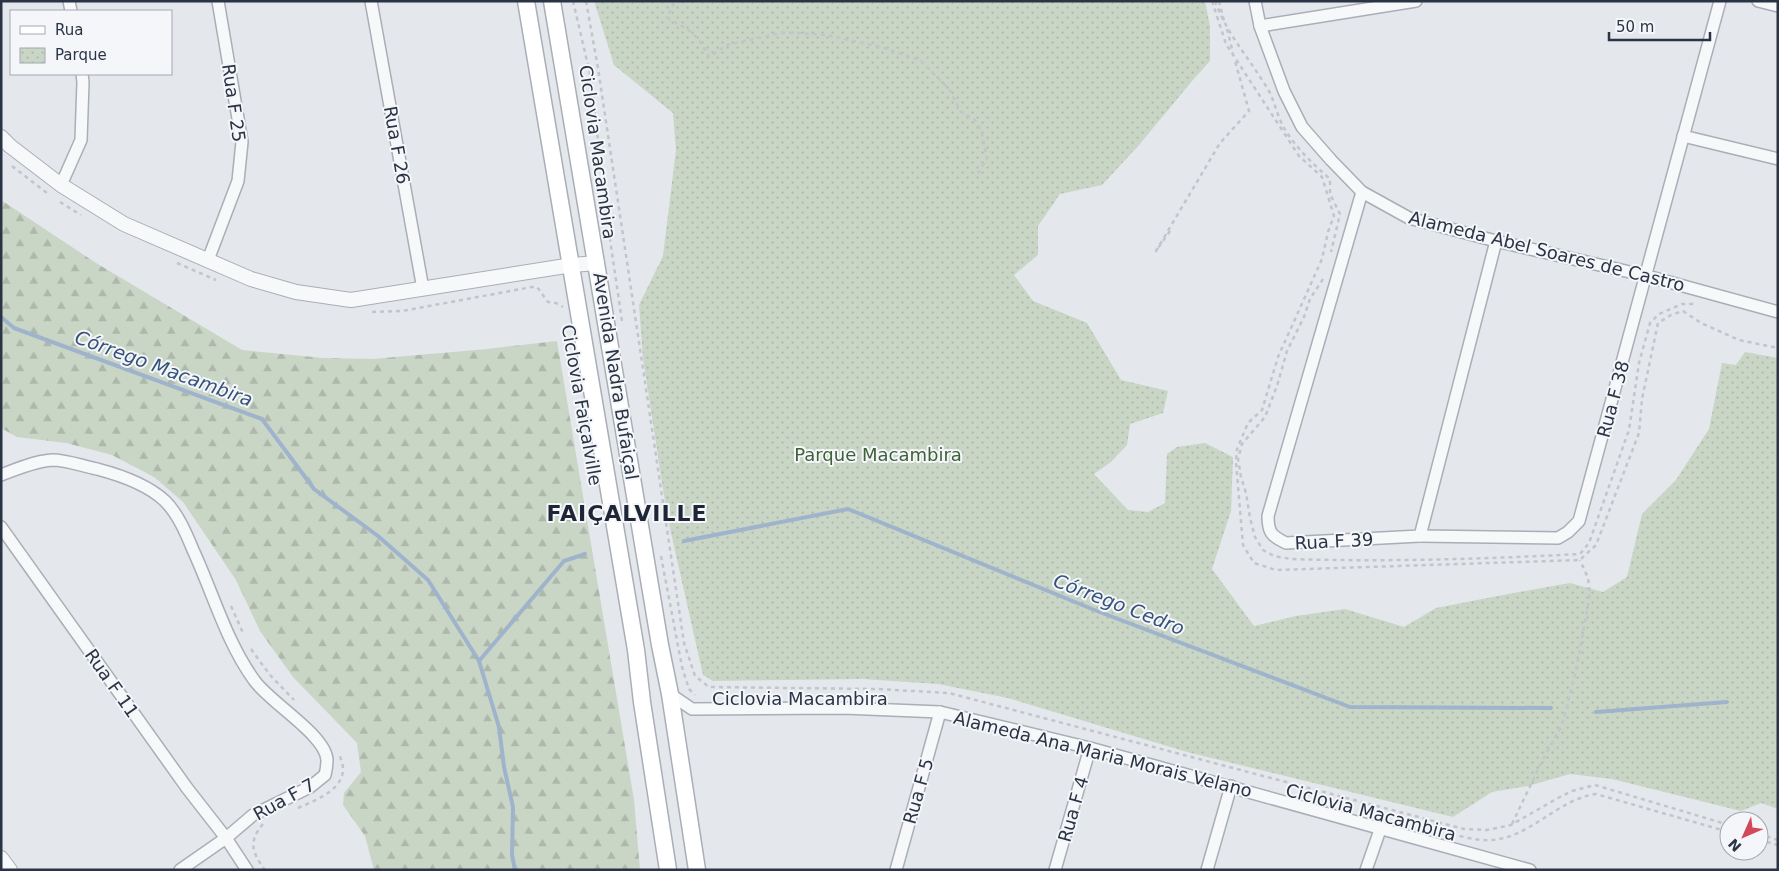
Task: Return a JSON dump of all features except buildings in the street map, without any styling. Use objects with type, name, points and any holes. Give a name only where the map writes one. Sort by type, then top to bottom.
[{"type":"main road","name":"Avenida Nadra Bufaiçal","points":[[526,1],[636,650],[642,702],[668,870]]},
{"type":"main road","name":"Avenida Nadra Bufaiçal","points":[[552,1],[660,645],[670,694],[697,870]]},
{"type":"street","name":"Rua F 25","points":[[208,260],[238,181],[242,142],[218,1]]},
{"type":"street","name":"Rua F 26","points":[[371,1],[422,289]]},
{"type":"street","name":"Alameda Abel Soares de Castro","points":[[1255,1],[1260,26],[1284,91],[1302,127],[1362,192],[1409,218],[1496,241],[1647,276],[1778,312]]},
{"type":"street","points":[[1260,26],[1416,1]]},
{"type":"street","name":"Rua F 38","points":[[1579,521],[1647,276],[1720,1]]},
{"type":"street","points":[[1758,1],[1778,6]]},
{"type":"street","points":[[61,185],[81,140],[82,75]]},
{"type":"street","points":[[1683,136],[1778,159]]},
{"type":"street","points":[[1,137],[61,185],[124,224],[251,279],[296,292],[351,300],[572,265],[597,263]]},
{"type":"street","name":"Rua F 39","points":[[1362,192],[1268,516],[1268,527],[1274,538],[1286,543],[1420,536],[1558,538],[1568,532],[1579,521]]},
{"type":"street","points":[[1420,536],[1496,241]]},
{"type":"street","name":"Rua F 7","points":[[1,475],[12,470],[52,460],[70,462],[116,474],[144,486],[164,501],[178,517],[205,575],[221,617],[254,681],[310,732],[322,747],[327,760],[325,776],[310,787],[253,814],[226,838]]},
{"type":"street","name":"Rua F 11","points":[[1,527],[187,788],[226,838]]},
{"type":"street","name":"Alameda Ana Maria Morais Velano","points":[[670,694],[692,709],[844,708],[940,712],[1090,748],[1381,827],[1530,870]]},
{"type":"street","name":"Rua F 5","points":[[896,870],[940,712]]},
{"type":"street","name":"Rua F 4","points":[[1055,870],[1090,748]]},
{"type":"street","points":[[1206,870],[1231,786]]},
{"type":"street","points":[[1366,870],[1381,827]]},
{"type":"street","points":[[180,870],[226,838],[247,870]]},
{"type":"street","points":[[1,858],[10,870]]},
{"type":"path","name":"Ciclovia Macambira","points":[[573,1],[593,87],[607,219],[623,328]]},
{"type":"path","points":[[586,1],[598,68],[684,643],[695,676],[708,687],[877,688],[949,693],[1464,829],[1487,830],[1511,825],[1572,791],[1595,785],[1719,822]]},
{"type":"path","points":[[682,1],[674,3],[667,17],[675,24],[691,32],[702,44],[709,57],[727,45],[780,33],[798,33],[826,35],[881,47],[920,60],[949,89],[961,112],[975,120],[981,130],[987,158],[976,177]]},
{"type":"path","points":[[1170,231],[1156,251],[1220,143],[1250,112],[1216,1]]},
{"type":"path","points":[[1216,1],[1221,17],[1237,45],[1266,84],[1284,127],[1295,144],[1330,179],[1330,194],[1340,214],[1330,257]]},
{"type":"path","points":[[1216,1],[1226,44],[1299,156],[1322,177],[1334,216],[1322,259],[1278,357],[1262,410],[1248,423],[1237,449],[1236,462],[1242,544],[1254,563],[1276,570],[1580,560],[1596,545],[1638,433],[1642,399],[1658,323],[1670,315],[1683,311],[1701,323],[1739,340],[1778,348]]},
{"type":"path","points":[[8,163],[51,196]]},
{"type":"path","points":[[58,200],[88,219]]},
{"type":"path","points":[[174,262],[218,281]]},
{"type":"path","points":[[1325,276],[1310,299],[1304,317],[1287,351],[1277,386],[1265,417],[1242,444],[1238,459],[1255,537],[1263,550],[1274,556],[1291,559],[1476,560],[1580,554],[1589,543],[1629,430],[1639,363],[1650,323],[1659,314],[1682,304],[1701,304]]},
{"type":"path","name":"Ciclovia Faiçalville","points":[[366,312],[402,311],[532,287],[537,287],[548,302],[556,303],[566,309]]},
{"type":"path","name":"Ciclovia Macambira","points":[[660,549],[682,666],[689,689],[696,696],[703,697]]},
{"type":"path","points":[[1511,825],[1562,725],[1576,671],[1590,594],[1588,578],[1580,560]]},
{"type":"path","name":"Ciclovia Macambira","points":[[1452,834],[1491,840],[1514,834],[1584,795],[1596,794],[1719,829]]},
{"type":"green space","name":"Parque Macambira","points":[[594,1],[1205,1],[1210,26],[1210,61],[1139,145],[1102,185],[1060,194],[1038,226],[1038,255],[1014,275],[1033,301],[1087,323],[1121,380],[1168,391],[1163,413],[1130,424],[1127,445],[1111,462],[1094,474],[1128,510],[1148,512],[1165,503],[1167,454],[1177,447],[1205,443],[1233,457],[1231,511],[1212,569],[1254,626],[1296,616],[1345,609],[1404,627],[1436,608],[1570,583],[1603,592],[1627,577],[1642,514],[1676,480],[1709,429],[1722,363],[1736,365],[1745,352],[1778,358],[1778,809],[1761,803],[1741,811],[1612,779],[1570,774],[1528,786],[1492,792],[1453,817],[1187,752],[1008,698],[938,684],[863,679],[713,681],[703,675],[667,515],[643,358],[639,305],[663,256],[676,150],[673,113],[614,65]]},
{"type":"green space","points":[[1,200],[96,263],[242,350],[323,358],[372,359],[557,341],[634,800],[640,870],[374,870],[365,836],[343,805],[344,793],[361,772],[357,743],[293,677],[260,631],[236,580],[183,502],[154,477],[112,455],[66,443],[17,437],[1,428]]},
{"type":"waterway","name":"Córrego Macambira","points":[[1,317],[14,328],[262,419],[314,489],[378,536],[428,580],[479,661],[499,727],[504,767],[513,807],[512,855],[515,870]]},
{"type":"waterway","name":"Córrego Cedro","points":[[684,541],[848,509],[1097,611],[1350,707],[1551,708]]},
{"type":"waterway","name":"Córrego Cedro","points":[[479,661],[564,561],[585,554]]},
{"type":"waterway","name":"Córrego Cedro","points":[[1596,712],[1727,702]]},
{"type":"district","name":"FAIÇALVILLE","points":[[627,513]]}]
